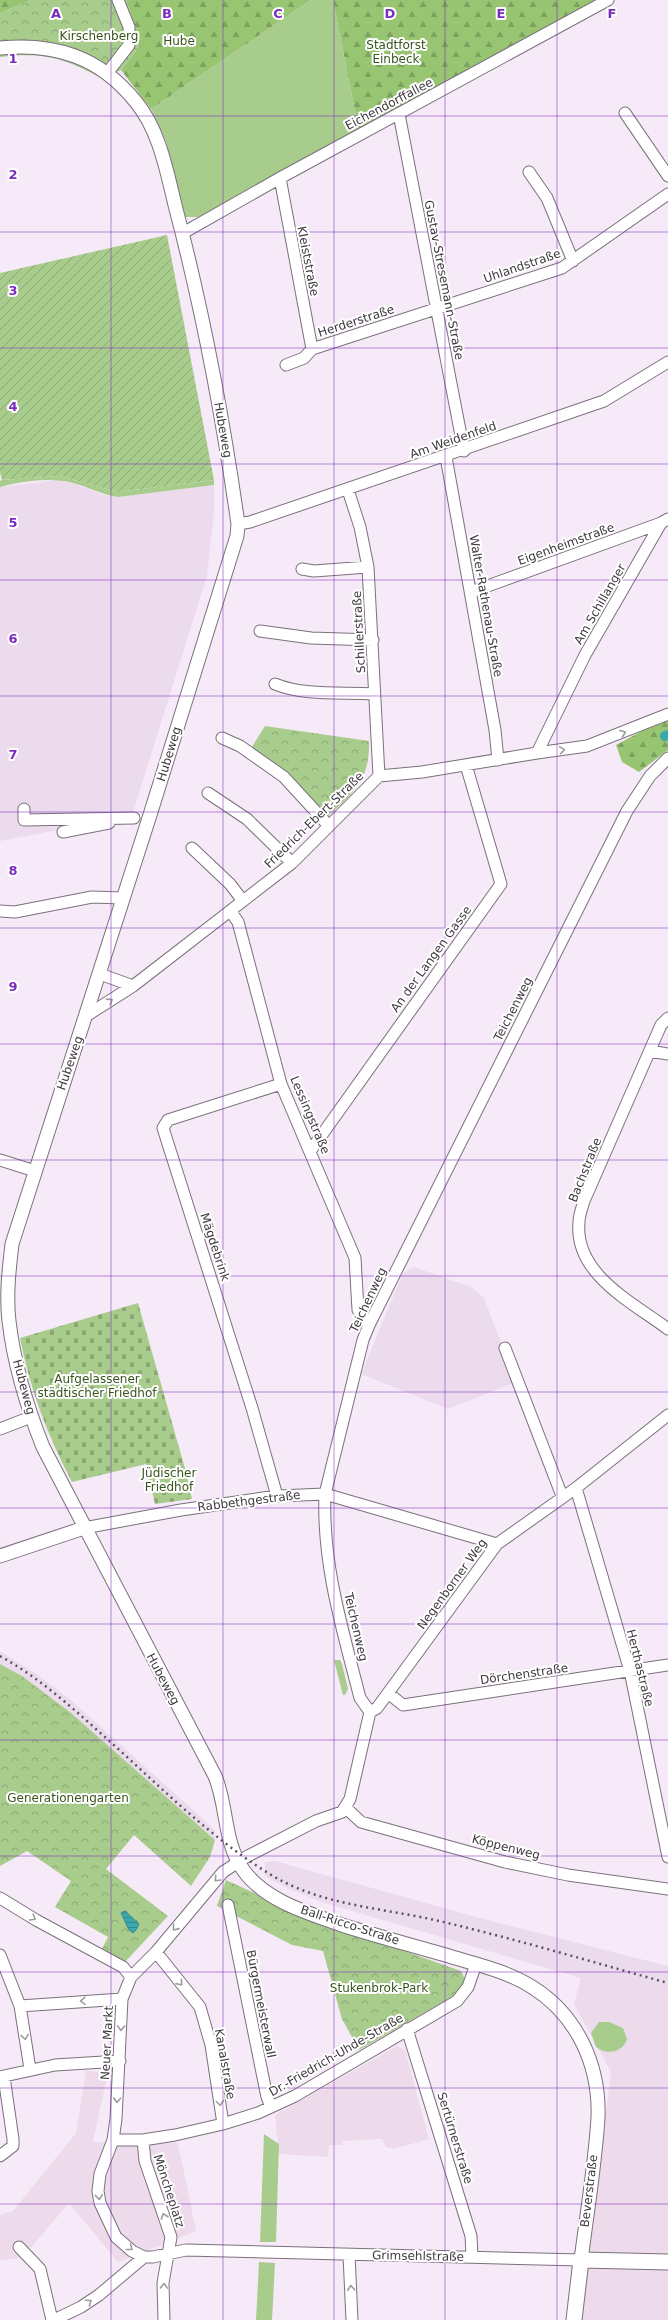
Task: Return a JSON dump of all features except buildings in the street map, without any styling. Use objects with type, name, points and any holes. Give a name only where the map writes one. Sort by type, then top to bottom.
[{"type":"main road","name":"Grimsehlstraße","points":[[581,2260],[668,2262]]},
{"type":"main road","name":"Beverstraße","points":[[574,2320],[581,2260]]},
{"type":"street","points":[[108,72],[129,44],[129,27],[118,0]]},
{"type":"street","name":"Eichendorffallee","points":[[183,234],[280,178],[608,0]]},
{"type":"street","name":"Hubeweg","points":[[0,48],[28,46],[59,50],[96,64],[108,72],[137,103],[152,127],[163,157],[183,234],[216,387],[238,524],[237,536],[150,815],[122,898],[103,975],[86,1016],[34,1170],[12,1244],[8,1282],[9,1320],[18,1370],[31,1417],[43,1447],[84,1528],[215,1776],[224,1800],[229,1841],[238,1863]]},
{"type":"street","points":[[625,113],[668,176]]},
{"type":"street","name":"Gustav-Stresemann-Straße","points":[[399,114],[464,451]]},
{"type":"street","points":[[529,172],[546,198],[574,261]]},
{"type":"street","name":"Kleiststraße","points":[[280,178],[312,350]]},
{"type":"street","name":"Uhlandstraße","points":[[437,308],[562,268],[668,194]]},
{"type":"street","name":"Herderstraße","points":[[286,365],[304,358],[312,350],[437,308]]},
{"type":"street","name":"Am Weidenfeld","points":[[238,524],[250,522],[348,490],[464,451],[604,401],[668,362]]},
{"type":"street","name":"Walter-Rathenau-Straße","points":[[446,457],[471,592],[498,760]]},
{"type":"street","name":"Schillerstraße","points":[[348,490],[360,527],[368,567],[379,776]]},
{"type":"street","name":"Eigenheimstraße","points":[[471,592],[664,521]]},
{"type":"street","name":"Am Schillanger","points":[[537,753],[585,655],[664,521]]},
{"type":"street","points":[[302,569],[314,571],[368,567]]},
{"type":"street","points":[[260,631],[311,638],[373,640]]},
{"type":"street","points":[[275,684],[284,688],[311,691],[374,694]]},
{"type":"street","name":"Friedrich-Ebert-Straße","points":[[86,1016],[133,986],[244,902],[292,863],[379,776],[466,765],[587,746],[668,714]]},
{"type":"street","points":[[222,738],[240,746],[284,777],[329,826]]},
{"type":"street","name":"Teichenweg","points":[[370,1712],[360,1698],[327,1562],[325,1494],[363,1340],[369,1325],[627,811],[650,776],[668,758]]},
{"type":"street","name":"An der Langen Gasse","points":[[311,1150],[501,884],[466,765]]},
{"type":"street","points":[[208,793],[247,819],[292,863]]},
{"type":"street","points":[[24,809],[24,820],[81,824],[150,815]]},
{"type":"street","points":[[63,832],[81,824]]},
{"type":"street","points":[[192,848],[230,884],[244,902]]},
{"type":"street","points":[[0,911],[15,912],[92,897],[122,898]]},
{"type":"street","name":"Lessingstraße","points":[[231,912],[238,922],[281,1084],[311,1150],[355,1258],[358,1310],[369,1325]]},
{"type":"street","points":[[103,975],[133,986]]},
{"type":"street","name":"Bachstraße","points":[[668,1018],[661,1025],[584,1201],[579,1222],[580,1242],[588,1263],[599,1277],[668,1329]]},
{"type":"street","points":[[650,1051],[668,1054]]},
{"type":"street","name":"Mägdebrink","points":[[278,1496],[252,1408],[164,1128],[168,1120],[281,1084]]},
{"type":"street","points":[[0,1160],[34,1170]]},
{"type":"street","points":[[505,1348],[562,1496]]},
{"type":"street","name":"Negenborner Weg","points":[[370,1712],[377,1708],[497,1544],[562,1496],[576,1488],[668,1415]]},
{"type":"street","points":[[0,1429],[31,1417]]},
{"type":"street","name":"Herthastraße","points":[[576,1488],[630,1671],[668,1857]]},
{"type":"street","name":"Rabbethgestraße","points":[[0,1556],[84,1528],[181,1510],[278,1496],[325,1494],[497,1544]]},
{"type":"street","name":"Dörchenstraße","points":[[388,1693],[402,1705],[668,1665]]},
{"type":"street","points":[[238,1863],[316,1821],[342,1812],[346,1808],[350,1799],[370,1712]]},
{"type":"street","name":"Köppenweg","points":[[346,1808],[361,1822],[505,1862],[568,1875],[668,1889]]},
{"type":"street","name":"Neuer Markt","points":[[113,2140],[120,2061],[122,1999],[131,1977],[153,1954],[223,1872],[238,1863]]},
{"type":"street","name":"Ball-Ricco-Straße","points":[[238,1863],[254,1883],[265,1891],[314,1916],[476,1964],[530,1986],[547,1998],[564,2014],[575,2028],[591,2062]]},
{"type":"street","points":[[0,1898],[36,1920],[123,1967],[131,1977]]},
{"type":"street","name":"Bürgermeisterwall","points":[[228,1905],[267,2097],[271,2107]]},
{"type":"street","name":"Kanalstraße","points":[[153,1954],[200,2007],[211,2045],[223,2124]]},
{"type":"street","points":[[0,1955],[20,2006],[30,2069]]},
{"type":"street","name":"Dr.-Friedrich-Uhde-Straße","points":[[113,2140],[143,2140],[223,2124],[271,2107],[295,2096],[457,2001],[468,1986],[476,1964]]},
{"type":"street","points":[[20,2006],[122,1999]]},
{"type":"street","name":"Sertürnerstraße","points":[[407,2029],[471,2236],[472,2256]]},
{"type":"street","points":[[0,2156],[13,2146],[2,2077],[30,2069],[84,2062],[120,2061]]},
{"type":"street","name":"Beverstraße","points":[[581,2260],[598,2117],[591,2062]]},
{"type":"street","points":[[113,2140],[100,2174],[98,2191],[105,2218],[116,2237],[132,2251],[144,2257],[153,2258],[169,2253]]},
{"type":"street","name":"Möncheplatz","points":[[143,2140],[145,2161],[171,2237],[163,2283],[164,2320]]},
{"type":"street","points":[[19,2247],[40,2269],[53,2320],[81,2307],[99,2295],[144,2257]]},
{"type":"street","name":"Grimsehlstraße","points":[[169,2253],[186,2250],[349,2255],[472,2256],[581,2260]]},
{"type":"street","points":[[349,2255],[352,2320]]},
{"type":"shaded area","points":[[59,480],[75,484],[104,495],[118,497],[214,485],[214,514],[207,576],[130,822],[65,835],[64,829],[0,841],[0,487]]},
{"type":"shaded area","points":[[414,1267],[471,1287],[484,1298],[516,1382],[448,1409],[361,1374],[403,1273]]},
{"type":"shaded area","points":[[0,1651],[38,1675],[71,1700],[215,1830],[215,1840],[22,1676],[0,1664]]},
{"type":"shaded area","points":[[275,1861],[480,1918],[668,1966],[668,1997],[582,1974],[581,1978],[321,1902],[287,1888],[265,1876],[265,1862]]},
{"type":"shaded area","points":[[582,1974],[668,1997],[668,2320],[580,2320],[611,2072],[574,2004]]},
{"type":"shaded area","points":[[397,2046],[405,2050],[429,2139],[394,2149],[386,2147],[382,2139],[343,2141],[343,2145],[329,2145],[328,2157],[279,2154],[275,2115]]},
{"type":"shaded area","points":[[86,2071],[108,2072],[93,2142],[178,2143],[196,2231],[118,2262],[69,2203],[22,2258],[0,2260],[0,2215],[13,2211],[76,2133]]},
{"type":"green space","points":[[0,0],[31,0],[0,13]]},
{"type":"green space","name":"Kirschenberg","points":[[31,0],[126,0],[137,31],[139,47],[121,70],[103,79],[77,66],[53,58],[29,55],[0,57],[0,13]]},
{"type":"green space","name":"Hube","points":[[126,0],[311,0],[151,109],[121,70],[139,47],[137,31]]},
{"type":"green space","points":[[311,0],[333,0],[359,131],[198,217],[184,217],[166,141],[151,109]]},
{"type":"green space","name":"Stadtforst Einbeck","points":[[333,0],[599,0],[359,131]]},
{"type":"green space","points":[[167,235],[214,480],[117,492],[60,476],[2,480],[0,473],[0,273]]},
{"type":"green space","points":[[60,476],[117,492],[214,480],[214,485],[118,497],[106,495],[73,483],[55,480],[18,483],[0,487],[0,481],[2,480]]},
{"type":"green space","points":[[668,717],[668,750],[639,772],[622,762],[616,745]]},
{"type":"green space","points":[[265,726],[369,741],[367,766],[363,776],[345,800],[327,817],[250,750]]},
{"type":"green space","name":"Aufgelassener städtischer Friedhof","points":[[138,1303],[186,1472],[192,1499],[155,1504],[146,1464],[72,1482],[48,1430],[29,1376],[20,1338]]},
{"type":"green space","points":[[334,1660],[340,1660],[342,1664],[348,1689],[345,1695],[343,1695]]},
{"type":"green space","name":"Generationengarten","points":[[0,1664],[22,1676],[71,1713],[215,1840],[210,1857],[191,1886],[134,1835],[106,1869],[168,1916],[125,1962],[101,1951],[108,1937],[55,1907],[71,1881],[27,1851],[0,1866]]},
{"type":"green space","name":"Stukenbrok-Park","points":[[226,1880],[303,1915],[461,1971],[466,1981],[452,1997],[359,2050],[342,2019],[323,1951],[292,1945],[217,1906]]},
{"type":"green space","points":[[599,2022],[609,2022],[623,2028],[627,2039],[625,2044],[618,2050],[609,2052],[600,2050],[596,2047],[591,2033]]},
{"type":"green space","points":[[264,2134],[279,2144],[276,2242],[260,2242]]},
{"type":"green space","points":[[259,2262],[275,2263],[272,2320],[256,2320]]},
{"type":"water","points":[[125,1911],[139,1924],[133,1933],[129,1930],[121,1913]]},
{"type":"railway","points":[[0,1656],[26,1672],[62,1700],[182,1807],[226,1844],[249,1861],[293,1886],[333,1900],[468,1928],[668,1983]]},
{"type":"park label","name":"Jüdischer Friedhof","points":[[169,1480]]}]
